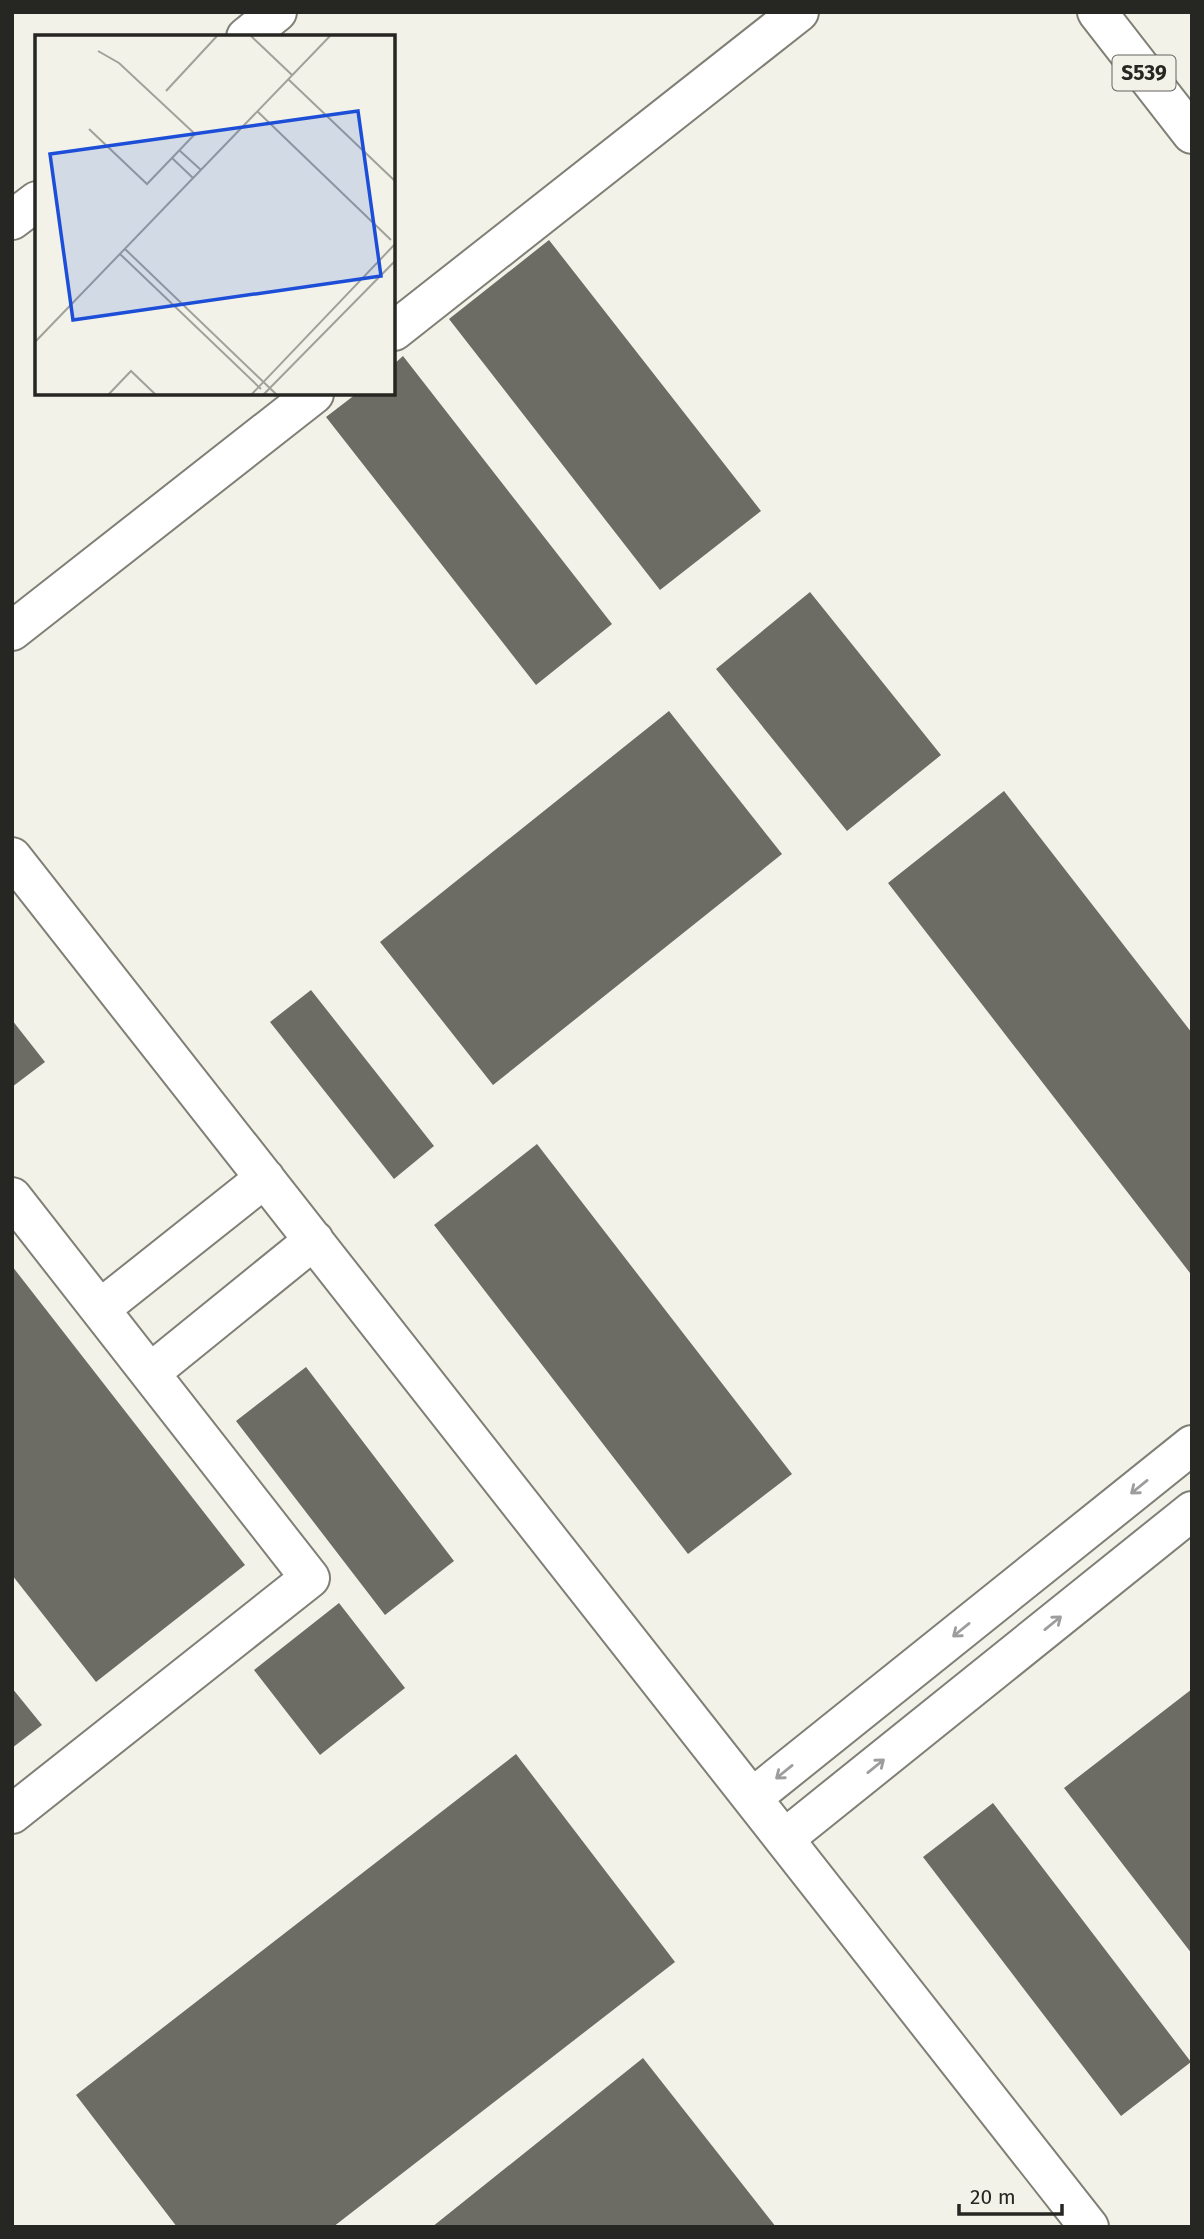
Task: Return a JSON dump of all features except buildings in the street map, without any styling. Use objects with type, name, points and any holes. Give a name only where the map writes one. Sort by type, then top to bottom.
[{"type":"street","points":[[248,35],[277,12]]},
{"type":"street","points":[[396,329],[799,12]]},
{"type":"street","name":"S539","points":[[1097,12],[1192,134]]},
{"type":"street","points":[[12,220],[35,203]]},
{"type":"street","points":[[12,631],[311,396]]},
{"type":"street","points":[[12,857],[1088,2227]]},
{"type":"street","points":[[100,1309],[265,1178]]},
{"type":"street","points":[[12,1197],[310,1578],[12,1814]]},
{"type":"street","points":[[150,1373],[314,1240]]},
{"type":"street","points":[[752,1798],[1192,1445]]},
{"type":"street","points":[[784,1839],[1192,1511]]}]
